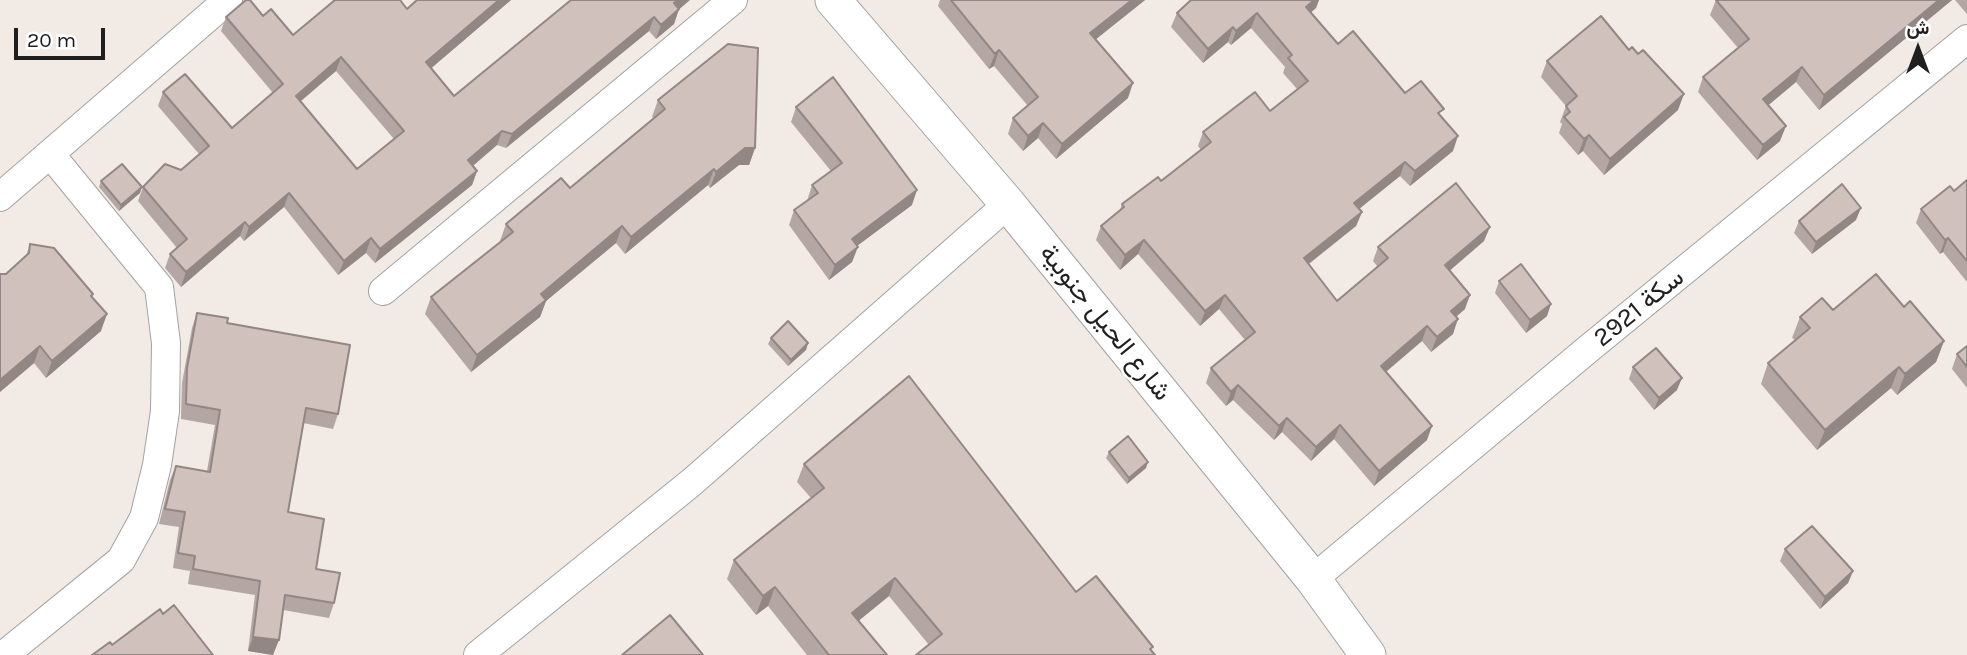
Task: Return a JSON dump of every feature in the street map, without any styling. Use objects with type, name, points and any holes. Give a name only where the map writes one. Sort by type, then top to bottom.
[{"type":"street","points":[[0,197],[228,0]]},
{"type":"street","points":[[383,291],[733,0]]},
{"type":"street","name":"شارع الحيل جنوبية","points":[[833,0],[1008,204],[1313,579],[1368,655]]},
{"type":"street","name":"سكة 2921","points":[[1313,579],[1587,350],[1967,39]]},
{"type":"street","points":[[4,655],[121,561],[144,518],[157,465],[165,411],[166,342],[159,287],[51,155]]},
{"type":"street","points":[[481,654],[692,482],[1008,204]]},
{"type":"building","points":[[246,0],[250,0],[263,16],[271,9],[293,35],[335,0],[400,0],[407,9],[417,0],[499,0],[426,62],[454,96],[571,0],[678,0],[674,3],[679,9],[661,25],[654,17],[512,134],[502,131],[468,160],[477,171],[380,249],[371,238],[344,261],[289,193],[249,227],[245,222],[186,272],[170,254],[187,239],[143,187],[165,164],[181,170],[209,146],[163,92],[185,74],[232,128],[283,84],[226,17]],"holes":[[[341,57],[404,131],[357,169],[296,96]]]},
{"type":"building","points":[[951,0],[1132,0],[1090,33],[1133,83],[1062,144],[1043,123],[1028,136],[1013,118],[1038,97],[999,50],[995,54]]},
{"type":"building","points":[[1191,0],[1314,0],[1306,7],[1338,44],[1353,31],[1405,93],[1421,81],[1444,109],[1438,113],[1458,136],[1415,171],[1405,162],[1354,203],[1362,212],[1304,258],[1337,301],[1388,258],[1378,247],[1456,183],[1490,227],[1445,265],[1470,295],[1451,311],[1458,319],[1437,337],[1427,326],[1381,366],[1432,426],[1379,471],[1340,425],[1316,447],[1287,418],[1279,426],[1238,385],[1231,392],[1211,368],[1255,332],[1225,295],[1205,311],[1144,240],[1125,255],[1101,226],[1124,207],[1122,204],[1158,177],[1161,181],[1211,142],[1203,132],[1255,92],[1270,111],[1308,81],[1288,58],[1292,55],[1257,13],[1236,31],[1233,27],[1208,49],[1177,13]]},
{"type":"building","points":[[1716,0],[1939,0],[1824,95],[1802,67],[1763,99],[1786,126],[1763,145],[1703,77],[1749,39]]},
{"type":"building","points":[[1601,16],[1629,50],[1632,47],[1638,54],[1643,50],[1684,94],[1610,159],[1589,135],[1584,139],[1564,117],[1570,112],[1566,106],[1577,96],[1547,61]]},
{"type":"building","points":[[728,44],[758,48],[755,148],[745,148],[716,172],[714,169],[631,237],[622,226],[541,294],[546,300],[477,355],[431,297],[513,232],[506,224],[561,178],[570,188],[665,109],[658,100]]},
{"type":"building","points":[[833,77],[917,190],[852,239],[858,247],[835,265],[794,210],[818,193],[812,185],[842,163],[796,107]]},
{"type":"building","points":[[122,164],[142,187],[121,205],[101,181]]},
{"type":"building","points":[[1967,180],[1967,261],[1948,238],[1945,240],[1921,209],[1950,186],[1954,191]]},
{"type":"building","points":[[1842,184],[1861,208],[1816,242],[1799,221]]},
{"type":"building","points":[[30,244],[54,248],[107,314],[52,361],[40,346],[0,380],[0,274],[6,274],[29,253]]},
{"type":"building","points":[[1521,264],[1551,304],[1530,320],[1499,281]]},
{"type":"building","points":[[1876,274],[1904,307],[1910,301],[1944,341],[1905,374],[1899,367],[1825,430],[1768,363],[1810,328],[1800,317],[1822,298],[1833,310]]},
{"type":"building","points":[[197,313],[228,318],[227,323],[350,345],[338,414],[306,408],[288,512],[324,519],[316,569],[340,573],[334,603],[285,595],[279,640],[253,637],[260,581],[193,569],[195,556],[178,553],[185,512],[165,509],[176,466],[210,472],[220,410],[186,404],[187,368]]},
{"type":"building","points":[[788,321],[808,343],[791,360],[771,338]]},
{"type":"building","points":[[1967,346],[1967,367],[1957,354]]},
{"type":"building","points":[[1656,348],[1682,378],[1659,398],[1633,367]]},
{"type":"building","points":[[909,376],[1076,592],[1096,576],[1153,647],[1150,649],[1155,655],[916,655],[942,634],[895,578],[852,613],[887,655],[829,655],[775,587],[763,596],[734,560],[824,488],[804,464]]},
{"type":"building","points":[[1128,436],[1148,462],[1129,478],[1109,452]]},
{"type":"building","points":[[1812,526],[1853,571],[1825,597],[1785,549]]},
{"type":"building","points":[[174,605],[213,655],[92,655],[110,642],[112,645],[160,609],[163,614]]},
{"type":"building","points":[[670,615],[703,655],[622,655]]}]
